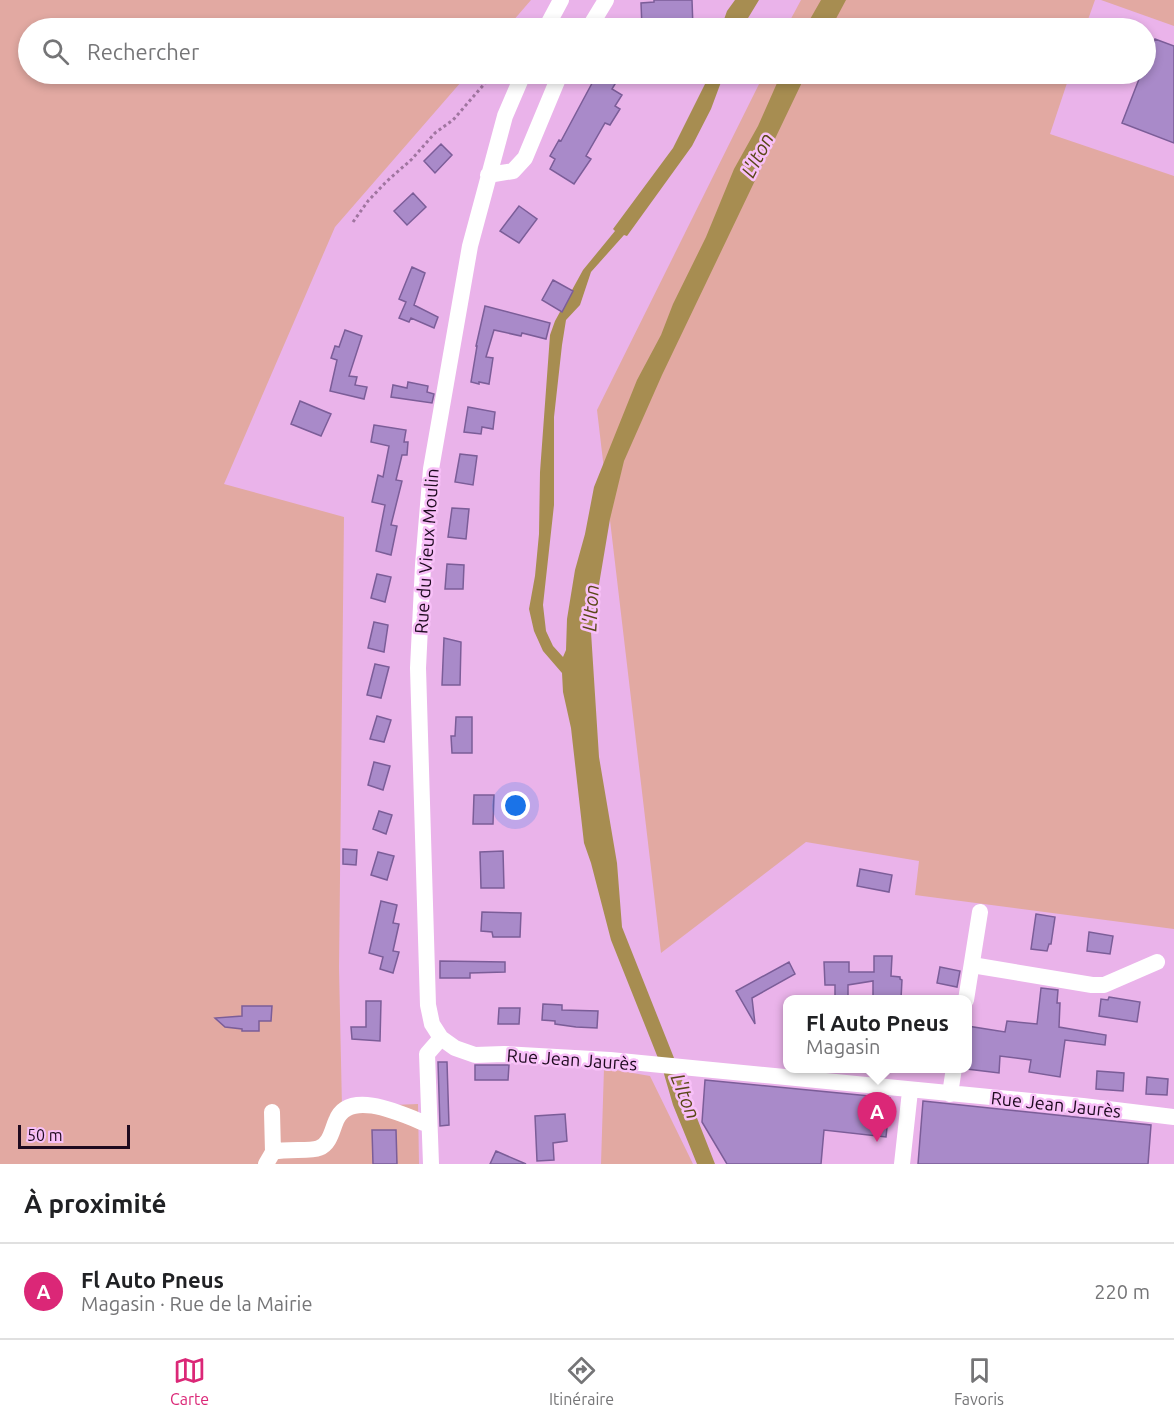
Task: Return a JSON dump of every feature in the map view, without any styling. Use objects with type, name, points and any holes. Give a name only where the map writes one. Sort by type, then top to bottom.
[{"type":"street","points":[[551,18],[561,0]]},
{"type":"street","points":[[595,18],[606,0]]},
{"type":"street","name":"Rue du Vieux Moulin","points":[[441,1038],[432,1024],[428,1005],[418,668],[423,565],[431,469],[470,246],[505,116],[519,84]]},
{"type":"street","points":[[488,175],[513,171],[525,158],[556,84]]},
{"type":"street","points":[[967,995],[980,912]]},
{"type":"street","points":[[972,964],[1092,985],[1104,985],[1156,962]]},
{"type":"street","points":[[431,1164],[427,1054],[441,1038]]},
{"type":"street","name":"Rue Jean Jaurès","points":[[441,1038],[454,1048],[475,1055],[610,1060],[685,1066],[1174,1117]]},
{"type":"street","points":[[950,1094],[953,1073]]},
{"type":"street","points":[[902,1164],[910,1091]]},
{"type":"street","points":[[269,1158],[284,1149],[318,1149],[327,1142],[342,1111],[354,1105],[364,1104],[383,1108],[429,1125]]},
{"type":"street","points":[[269,1158],[272,1112]]},
{"type":"path","points":[[353,222],[386,182],[412,159],[435,133],[453,120],[484,84]]},
{"type":"shaded area","points":[[0,0],[531,0],[516,18],[18,18],[18,84],[459,84],[335,227],[224,484],[344,517],[339,968],[342,1107],[418,1104],[419,1164],[0,1164]]},
{"type":"shaded area","points":[[801,0],[1095,0],[1089,18],[791,18]]},
{"type":"shaded area","points":[[1101,0],[1174,0],[1174,26]]},
{"type":"shaded area","points":[[759,84],[1067,84],[1050,134],[1174,176],[1174,929],[915,895],[919,861],[806,842],[661,953],[597,410]]},
{"type":"shaded area","points":[[604,1068],[650,1076],[693,1164],[601,1164]]},
{"type":"water","points":[[735,0],[759,0],[748,18],[725,18]]},
{"type":"water","points":[[821,0],[846,0],[836,18],[811,18]]},
{"type":"water","name":"L'Iton","points":[[705,84],[720,84],[711,109],[692,146],[627,236],[624,235],[591,272],[580,305],[566,320],[554,417],[554,505],[543,605],[546,631],[553,646],[563,657],[566,650],[567,619],[575,570],[594,487],[637,380],[661,335],[734,169],[758,126],[777,84],[801,84],[662,375],[624,461],[610,519],[591,632],[599,757],[617,863],[622,927],[674,1058],[658,1058],[611,940],[584,843],[571,728],[563,692],[562,673],[543,651],[534,631],[529,609],[539,534],[540,472],[550,335],[555,321],[583,270],[615,231],[613,229],[673,148]]},
{"type":"water","name":"L'Iton","points":[[662,1067],[677,1067],[715,1164],[697,1164],[673,1105]]},
{"type":"building","points":[[654,0],[692,0],[693,18],[642,18],[641,3],[654,2]]},
{"type":"building","points":[[1156,39],[1174,46],[1174,143],[1122,123],[1137,84],[1156,84]]},
{"type":"building","points":[[592,84],[615,84],[612,89],[622,95],[615,106],[620,109],[610,125],[605,123],[586,156],[591,159],[574,184],[550,169],[555,159],[550,156],[559,140],[561,141]]},
{"type":"building","points":[[441,144],[452,155],[435,173],[424,161]]},
{"type":"building","points":[[413,193],[426,207],[407,225],[394,211]]},
{"type":"building","points":[[519,206],[537,219],[519,243],[500,231]]},
{"type":"building","points":[[412,267],[425,273],[414,305],[438,317],[434,328],[411,318],[409,322],[399,318],[406,302],[399,299]]},
{"type":"building","points":[[553,280],[573,291],[562,312],[542,300]]},
{"type":"building","points":[[485,306],[550,323],[546,339],[522,333],[521,336],[494,330],[486,357],[493,358],[489,384],[479,382],[479,384],[471,382]]},
{"type":"building","points":[[345,330],[362,336],[349,376],[357,377],[355,385],[367,387],[364,399],[330,391],[337,360],[331,358],[335,346],[339,347]]},
{"type":"building","points":[[408,382],[428,386],[427,392],[434,394],[432,403],[391,397],[393,385],[407,388]]},
{"type":"building","points":[[300,401],[331,414],[321,436],[291,424]]},
{"type":"building","points":[[468,407],[495,412],[493,429],[482,427],[481,434],[464,432]]},
{"type":"building","points":[[374,425],[406,430],[404,442],[408,442],[407,455],[402,455],[396,480],[402,481],[391,525],[397,526],[391,555],[376,551],[385,505],[372,502],[378,475],[383,477],[389,446],[371,442]]},
{"type":"building","points":[[460,454],[477,456],[473,485],[455,482]]},
{"type":"building","points":[[452,508],[469,509],[466,539],[448,537]]},
{"type":"building","points":[[447,564],[464,565],[463,589],[445,589]]},
{"type":"building","points":[[377,574],[391,577],[385,602],[371,598]]},
{"type":"building","points":[[374,622],[388,625],[384,652],[368,648]]},
{"type":"building","points":[[444,638],[461,642],[460,685],[442,685]]},
{"type":"building","points":[[375,664],[389,667],[381,698],[367,695]]},
{"type":"building","points":[[377,716],[391,720],[384,742],[370,739]]},
{"type":"building","points":[[456,717],[472,717],[472,753],[452,753],[451,736],[455,736]]},
{"type":"building","points":[[374,762],[390,766],[383,790],[368,785]]},
{"type":"building","points":[[474,795],[494,795],[493,824],[473,824]]},
{"type":"building","points":[[379,811],[392,815],[386,834],[373,829]]},
{"type":"building","points":[[343,849],[357,850],[356,865],[343,864]]},
{"type":"building","points":[[503,851],[504,888],[481,888],[480,852]]},
{"type":"building","points":[[378,852],[394,856],[387,880],[371,875]]},
{"type":"building","points":[[860,869],[892,875],[889,892],[857,886]]},
{"type":"building","points":[[381,901],[397,905],[393,923],[399,924],[393,951],[399,952],[393,973],[380,969],[383,957],[369,953]]},
{"type":"building","points":[[482,912],[521,913],[520,937],[493,937],[492,932],[481,931]]},
{"type":"building","points":[[1036,914],[1055,917],[1051,944],[1047,951],[1031,949]]},
{"type":"building","points":[[1089,932],[1113,936],[1110,954],[1087,951]]},
{"type":"building","points":[[874,956],[892,956],[891,976],[900,977],[902,980],[901,995],[873,995],[873,981],[848,985],[848,995],[835,995],[835,985],[825,985],[824,962],[849,962],[849,972],[874,972]]},
{"type":"building","points":[[440,961],[505,962],[505,972],[470,973],[470,978],[440,978]]},
{"type":"building","points":[[789,962],[795,974],[752,998],[755,1024],[736,991]]},
{"type":"building","points":[[940,967],[960,971],[957,987],[937,983]]},
{"type":"building","points":[[1041,988],[1058,990],[1059,1027],[1106,1035],[1105,1045],[1065,1040],[1060,1077],[1029,1072],[1031,1060],[1000,1056],[999,1073],[972,1070],[972,1027],[1005,1032],[1007,1021],[1037,1024]]},
{"type":"building","points":[[1109,997],[1140,1002],[1137,1022],[1099,1016],[1101,999],[1108,1000]]},
{"type":"building","points":[[366,1001],[381,1001],[380,1041],[352,1039],[351,1027],[366,1027]]},
{"type":"building","points":[[543,1004],[562,1005],[562,1010],[598,1011],[597,1028],[555,1024],[555,1021],[542,1020]]},
{"type":"building","points":[[242,1006],[272,1006],[271,1021],[259,1021],[259,1031],[242,1031],[242,1029],[225,1027],[215,1018],[242,1016]]},
{"type":"building","points":[[499,1008],[520,1008],[519,1024],[498,1024]]},
{"type":"building","points":[[438,1062],[447,1062],[449,1125],[440,1126]]},
{"type":"building","points":[[475,1065],[509,1065],[508,1080],[475,1080]]},
{"type":"building","points":[[1097,1071],[1124,1073],[1123,1091],[1096,1089]]},
{"type":"building","points":[[1147,1077],[1168,1079],[1167,1095],[1146,1094]]},
{"type":"building","points":[[705,1080],[890,1098],[886,1137],[824,1130],[821,1164],[727,1164],[702,1122]]},
{"type":"building","points":[[923,1101],[1151,1125],[1148,1164],[918,1164]]},
{"type":"building","points":[[565,1114],[567,1141],[553,1143],[554,1160],[537,1161],[535,1116]]},
{"type":"building","points":[[372,1130],[396,1130],[397,1164],[373,1164]]},
{"type":"building","points":[[496,1151],[526,1164],[490,1164]]},
{"type":"place","name":"Fl Auto Pneus","points":[[877,1142]]}]
